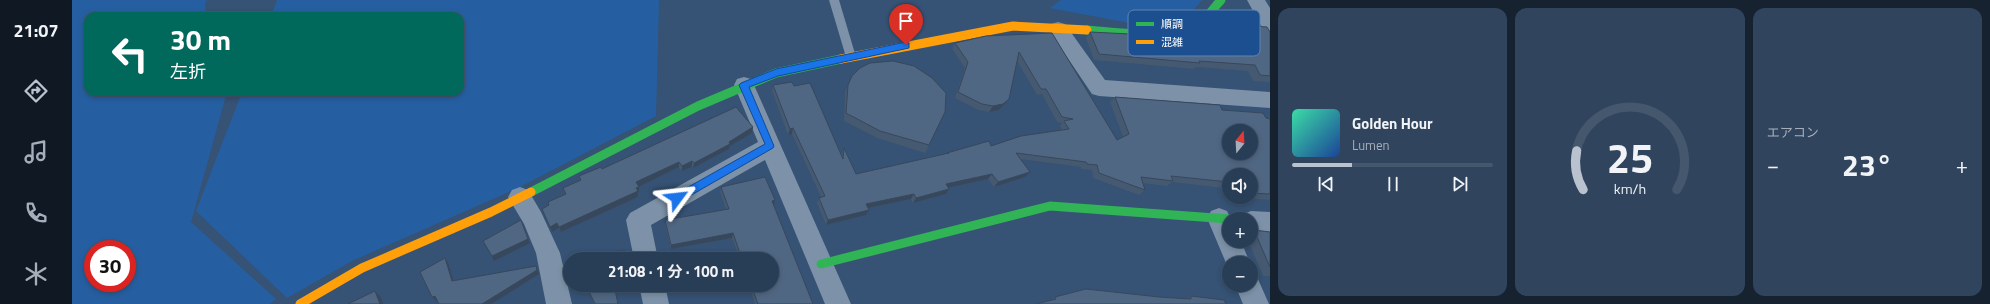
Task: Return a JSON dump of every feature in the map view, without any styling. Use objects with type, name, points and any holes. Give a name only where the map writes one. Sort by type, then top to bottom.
[{"type":"street","points":[[1212,10],[1221,0]]},
{"type":"street","points":[[1256,0],[1270,24]]},
{"type":"street","points":[[300,304],[362,268],[520,197],[698,106],[744,85],[776,73],[933,40],[1013,26],[1128,32]]},
{"type":"street","points":[[1058,29],[1099,88],[1270,100]]},
{"type":"street","points":[[744,85],[838,304]]},
{"type":"street","points":[[645,252],[638,220],[770,146]]},
{"type":"street","points":[[520,197],[533,219],[548,253],[559,304]]},
{"type":"street","points":[[821,264],[1050,206],[1222,219]]},
{"type":"street","points":[[1258,221],[1270,222]]},
{"type":"street","points":[[653,292],[656,304]]},
{"type":"street","points":[[1251,292],[1256,304]]},
{"type":"lane","points":[[834,0],[851,57]]},
{"type":"shaded area","points":[[72,0],[207,0],[205,2],[206,12],[84,12],[84,96],[226,96],[191,222],[276,299],[270,304],[72,304]]},
{"type":"shaded area","points":[[277,0],[659,0],[656,116],[520,187],[352,261],[287,298],[196,211],[240,96],[464,96],[464,12],[272,12]]},
{"type":"shaded area","points":[[1061,0],[1202,0],[1193,10],[1128,10],[1128,23],[1050,8]]},
{"type":"building","points":[[1260,27],[1267,27],[1270,32],[1270,76],[1260,75],[1255,65],[1199,61],[1200,63],[1099,54],[1090,32],[1128,34],[1128,56],[1260,56]]},
{"type":"building","points":[[1052,33],[1117,140],[1129,134],[1115,97],[1220,105],[1222,110],[1263,113],[1266,118],[1270,119],[1270,194],[1258,193],[1258,168],[1222,168],[1222,181],[1171,176],[1173,181],[1141,177],[1145,190],[1099,173],[1097,165],[1087,164],[1086,162],[1016,153],[1030,172],[998,182],[992,174],[946,184],[949,189],[916,198],[914,194],[866,204],[869,210],[828,220],[819,198],[825,196],[793,128],[790,129],[773,85],[792,82],[794,86],[810,83],[843,159],[844,148],[856,174],[949,153],[947,153],[989,141],[991,146],[1021,136],[1069,129],[1064,121],[1073,119],[1062,117],[1046,89],[1041,89],[1019,52],[1009,99],[1003,104],[993,106],[982,104],[958,92],[968,62],[955,43],[986,36]]},
{"type":"building","points":[[893,61],[914,66],[932,78],[946,93],[945,112],[929,145],[880,131],[846,113],[848,85],[852,76],[860,68],[870,63]]},
{"type":"building","points":[[736,107],[753,127],[729,142],[730,144],[694,163],[692,161],[682,166],[679,162],[636,182],[639,187],[636,188],[638,191],[559,227],[557,223],[550,227],[542,209],[549,205],[548,202],[566,194],[563,188],[581,180],[579,176],[601,167],[602,169]]},
{"type":"building","points":[[765,177],[775,200],[772,201],[813,304],[758,304],[754,292],[779,292],[779,252],[740,252],[733,233],[671,245],[665,220],[729,209],[721,187]]},
{"type":"building","points":[[521,220],[528,239],[492,256],[483,241]]},
{"type":"building","points":[[1258,230],[1270,232],[1270,267],[1258,239]]},
{"type":"building","points":[[624,250],[624,252],[613,252]]},
{"type":"building","points":[[445,258],[452,281],[536,266],[537,270],[482,304],[439,304],[435,296],[432,297],[420,272]]},
{"type":"building","points":[[1086,289],[1159,297],[1191,299],[1191,296],[1224,300],[1226,304],[1036,304],[1056,299],[1055,297]]},
{"type":"building","points":[[375,291],[380,304],[348,304]]},
{"type":"building","points":[[589,292],[615,292],[618,304],[595,304]]},
{"type":"traffic: fast","points":[[1213,10],[1221,0]]},
{"type":"traffic: fast","points":[[1087,30],[1128,33]]},
{"type":"traffic: fast","points":[[531,192],[698,106],[776,73],[841,59]]},
{"type":"traffic: fast","points":[[821,264],[1050,206],[1222,218]]},
{"type":"traffic: slow","points":[[841,59],[933,40],[1013,26],[1087,30]]},
{"type":"traffic: slow","points":[[300,304],[362,268],[491,212],[531,192]]},
{"type":"route","points":[[677,198],[770,146],[744,85],[776,73],[906,45]]}]
